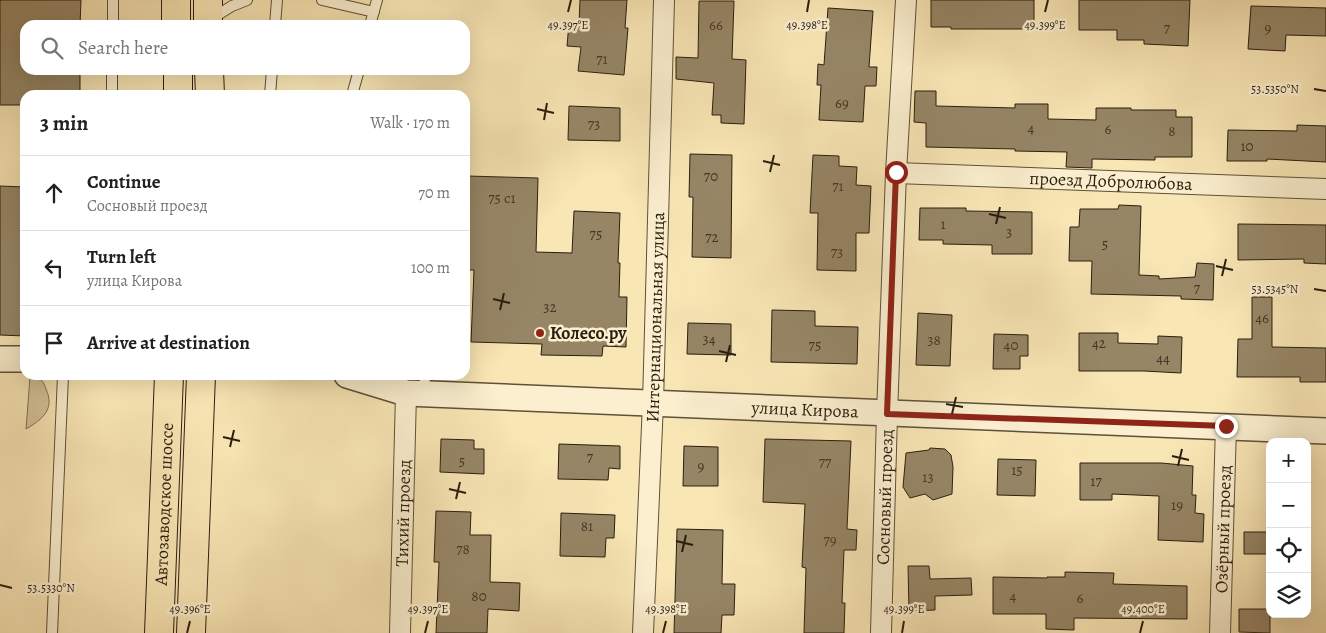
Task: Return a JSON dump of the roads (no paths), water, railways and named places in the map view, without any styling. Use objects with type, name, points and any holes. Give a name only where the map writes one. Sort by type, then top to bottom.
[{"type":"main road","points":[[176,0],[176,20]]},
{"type":"main road","points":[[178,75],[178,90]]},
{"type":"main road","points":[[209,75],[210,90]]},
{"type":"main road","name":"Автозаводское шоссе","points":[[159,633],[169,380]]},
{"type":"main road","name":"Автозаводское шоссе","points":[[191,633],[201,380]]},
{"type":"street","name":"Интернациональная улица","points":[[643,633],[653,403],[664,0]]},
{"type":"street","name":"Сосновый проезд","points":[[881,633],[896,172],[906,0]]},
{"type":"street","name":"проезд Добролюбова","points":[[896,172],[1326,190]]},
{"type":"street","points":[[0,359],[20,360]]},
{"type":"street","name":"улица Кирова","points":[[376,380],[405,385],[653,403],[1326,431]]},
{"type":"street","name":"Тихий проезд","points":[[400,633],[405,385]]},
{"type":"street","name":"Озёрный проезд","points":[[1220,633],[1226,426]]},
{"type":"lane","points":[[113,0],[113,20]]},
{"type":"lane","points":[[208,15],[247,0]]},
{"type":"lane","points":[[275,20],[277,0]]},
{"type":"lane","points":[[322,0],[374,12]]},
{"type":"lane","points":[[372,20],[377,0]]},
{"type":"lane","points":[[112,75],[112,90]]},
{"type":"lane","points":[[270,90],[272,75]]},
{"type":"lane","points":[[353,90],[358,75]]},
{"type":"lane","points":[[52,633],[62,380]]},
{"type":"place","name":"Колесо.ру","points":[[540,333]]}]
